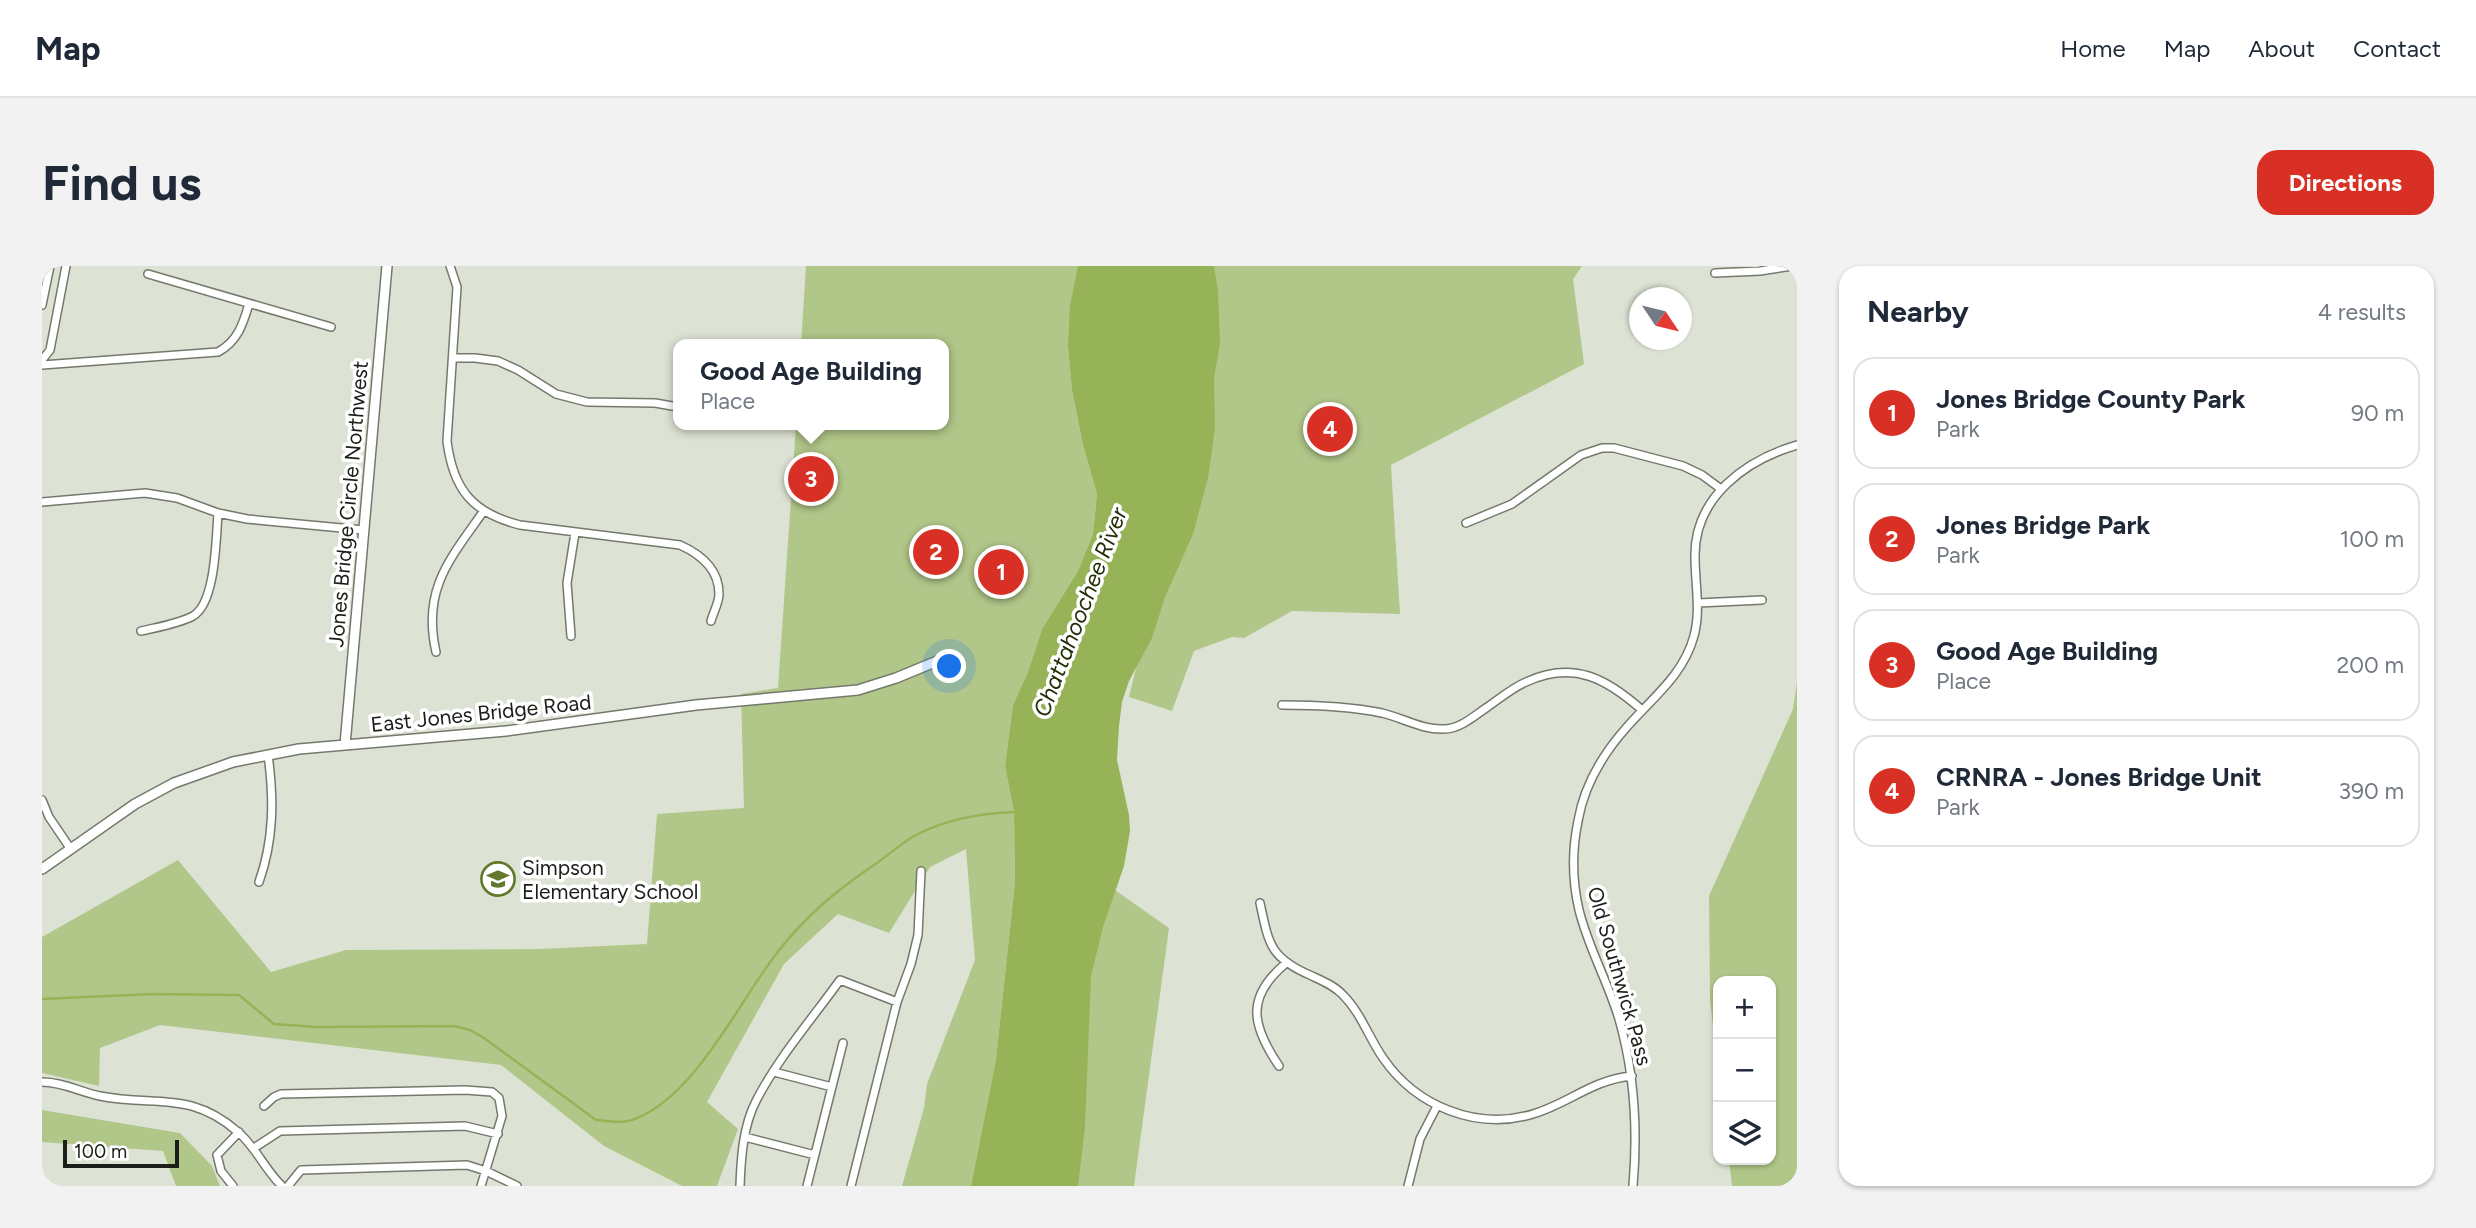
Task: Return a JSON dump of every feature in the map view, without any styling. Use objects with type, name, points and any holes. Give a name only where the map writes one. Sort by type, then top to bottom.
[{"type":"street","points":[[42,305],[50,266]]},
{"type":"street","points":[[42,362],[50,350],[66,266]]},
{"type":"street","name":"Jones Bridge Circle Northwest","points":[[345,745],[387,266]]},
{"type":"street","points":[[450,266],[457,287],[447,441],[450,465],[458,484],[483,512],[501,520],[575,533],[680,545],[695,552],[708,563],[717,580],[719,596],[710,621]]},
{"type":"street","points":[[1716,273],[1792,266]]},
{"type":"street","points":[[148,274],[331,327]]},
{"type":"street","points":[[42,362],[218,352],[227,347],[241,329],[249,304]]},
{"type":"street","points":[[454,358],[498,361],[556,394],[587,402],[655,403],[673,406]]},
{"type":"street","name":"Old Southwick Pass","points":[[1633,1186],[1636,1104],[1632,1076],[1618,1015],[1579,912],[1573,856],[1578,816],[1590,781],[1612,745],[1668,685],[1685,661],[1695,633],[1698,603],[1695,554],[1697,538],[1710,504],[1742,469],[1756,460],[1797,445]]},
{"type":"street","points":[[1466,523],[1512,504],[1581,454],[1602,448],[1614,448],[1683,466],[1702,475],[1721,489]]},
{"type":"street","points":[[42,502],[145,493],[177,498],[218,513],[247,519],[363,530]]},
{"type":"street","points":[[436,652],[431,631],[435,591],[449,560],[483,512]]},
{"type":"street","points":[[141,631],[195,615],[205,604],[211,582],[218,513]]},
{"type":"street","points":[[571,636],[567,583],[575,533]]},
{"type":"street","points":[[1698,603],[1762,600]]},
{"type":"street","name":"East Jones Bridge Road","points":[[42,870],[135,804],[174,783],[233,762],[299,749],[506,731],[696,705],[858,690],[947,657]]},
{"type":"street","points":[[1282,705],[1349,706],[1386,714],[1423,727],[1447,729],[1469,720],[1525,682],[1549,674],[1564,673],[1587,675],[1606,682],[1642,710]]},
{"type":"street","points":[[259,882],[267,859],[273,796],[268,755]]},
{"type":"street","points":[[42,800],[49,817],[70,848]]},
{"type":"street","points":[[851,1186],[897,1002],[918,935],[920,871]]},
{"type":"street","points":[[1259,903],[1272,949],[1285,964],[1342,993],[1355,1009],[1391,1069],[1416,1092],[1437,1106],[1474,1118],[1515,1118],[1551,1108],[1599,1082],[1632,1076]]},
{"type":"street","points":[[1279,1066],[1261,1037],[1257,1013],[1265,984],[1285,964]]},
{"type":"street","points":[[740,1186],[745,1137],[755,1103],[840,980],[897,1002]]},
{"type":"street","points":[[807,1186],[843,1043]]},
{"type":"street","points":[[774,1072],[832,1087]]},
{"type":"street","points":[[42,1082],[70,1086],[99,1096],[180,1102],[202,1108],[239,1132],[282,1186]]},
{"type":"street","points":[[264,1106],[281,1094],[465,1090],[492,1092],[499,1098],[502,1116],[481,1186]]},
{"type":"street","points":[[1408,1186],[1420,1139],[1437,1106]]},
{"type":"street","points":[[254,1148],[280,1132],[466,1126],[498,1134]]},
{"type":"street","points":[[233,1186],[221,1171],[217,1155],[239,1132]]},
{"type":"street","points":[[745,1137],[815,1155]]},
{"type":"street","points":[[288,1186],[301,1170],[467,1165],[517,1186]]},
{"type":"shaded area","points":[[806,266],[1078,266],[1068,347],[1072,390],[1083,445],[1097,494],[1093,534],[1078,571],[1042,629],[1028,672],[1013,705],[1005,766],[1014,812],[1015,882],[996,1059],[971,1186],[902,1186],[924,1108],[927,1084],[975,960],[966,849],[930,867],[889,933],[838,914],[784,964],[707,1102],[738,1129],[717,1186],[682,1186],[604,1146],[501,1065],[160,1025],[100,1048],[99,1086],[42,1073],[42,937],[178,860],[271,972],[346,950],[540,949],[647,944],[657,814],[744,808],[741,694],[778,688],[796,430],[949,430],[949,339],[801,339]]},
{"type":"shaded area","points":[[1209,266],[1582,266],[1573,279],[1584,364],[1391,465],[1400,614],[1292,611],[1244,638],[1232,637],[1194,651],[1172,711],[1129,697],[1150,611]]},
{"type":"shaded area","points":[[1797,682],[1797,1186],[1732,1186],[1730,1165],[1776,1165],[1776,976],[1713,976],[1713,1026],[1710,999],[1709,896],[1793,709]]},
{"type":"shaded area","points":[[1085,869],[1169,928],[1134,1186],[1069,1186]]},
{"type":"shaded area","points":[[42,1110],[180,1133],[212,1166],[220,1186],[176,1186],[163,1151],[42,1142]]},
{"type":"water","name":"Chattahoochee River","points":[[1078,266],[1214,266],[1220,343],[1214,378],[1215,428],[1208,478],[1193,534],[1165,597],[1152,638],[1129,681],[1122,702],[1117,760],[1130,831],[1124,866],[1103,927],[1091,976],[1085,1127],[1078,1186],[971,1186],[996,1059],[1015,882],[1014,812],[1005,766],[1013,705],[1028,672],[1042,629],[1078,571],[1093,534],[1097,494],[1083,445],[1072,390],[1068,347],[1070,306]]},
{"type":"waterway","points":[[42,999],[151,994],[239,995],[274,1024],[317,1027],[454,1026],[470,1030],[484,1038],[596,1120],[628,1121],[655,1108],[676,1091],[696,1069],[780,949],[835,893],[906,841],[929,829],[965,818],[1015,812]]},
{"type":"place","name":"CRNRA - Jones Bridge Unit","points":[[1330,429]]},
{"type":"place","name":"Good Age Building","points":[[811,479]]},
{"type":"place","name":"Jones Bridge Park","points":[[936,552]]},
{"type":"place","name":"Jones Bridge County Park","points":[[1001,572]]},
{"type":"place","name":"Simpson Elementary School","points":[[498,879]]}]
